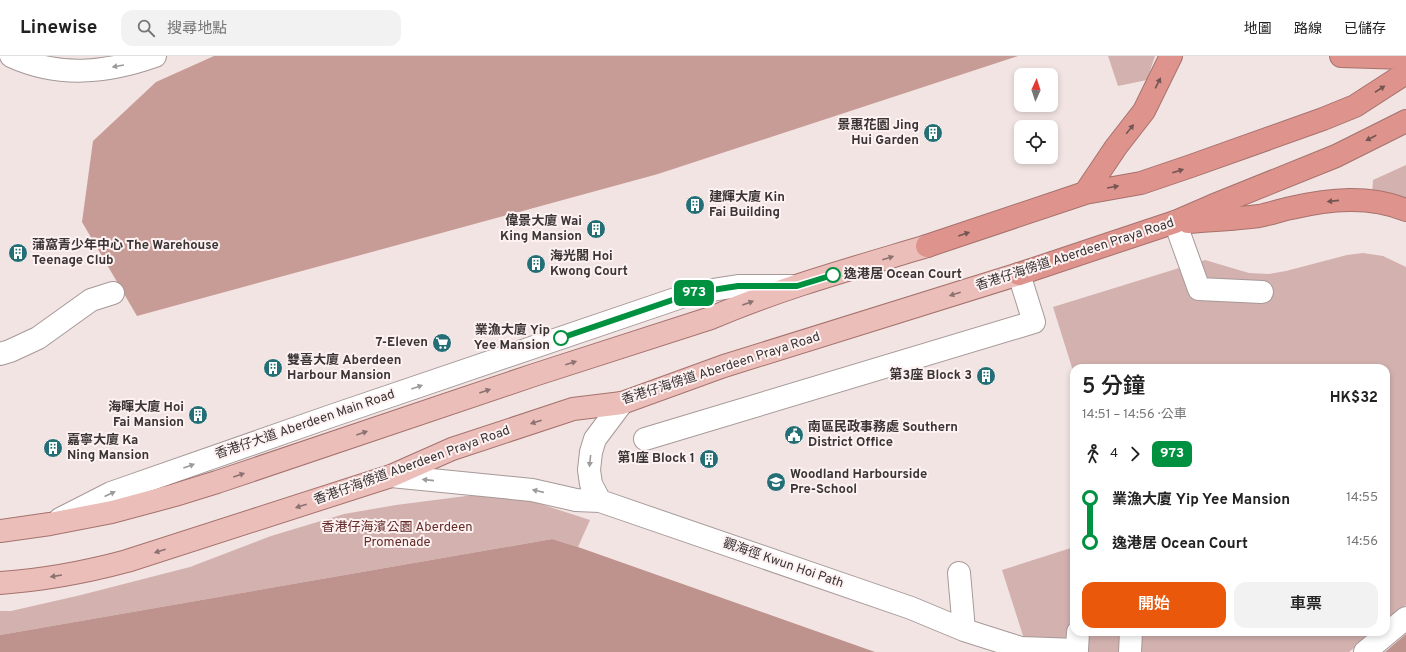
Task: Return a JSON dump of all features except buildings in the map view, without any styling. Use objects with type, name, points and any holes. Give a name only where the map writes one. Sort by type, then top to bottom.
[{"type":"highway","points":[[1085,193],[1116,147],[1144,111],[1171,56]]},
{"type":"highway","points":[[1341,56],[1406,58]]},
{"type":"highway","points":[[927,246],[1085,193],[1141,182],[1191,166],[1323,119],[1355,106],[1406,73]]},
{"type":"highway","name":"香港仔海傍道 Aberdeen Praya Road","points":[[1019,274],[1175,222],[1336,156],[1406,120]]},
{"type":"highway","points":[[1175,222],[1218,220],[1260,215],[1292,208],[1353,199],[1372,201],[1406,210]]},
{"type":"main road","points":[[0,531],[50,524],[136,507],[217,482],[534,375],[712,318],[737,307],[797,286],[927,246]]},
{"type":"main road","name":"香港仔海傍道 Aberdeen Praya Road","points":[[0,583],[18,582],[93,570],[121,563],[391,476],[452,449],[573,409],[622,403],[724,366],[1019,274]]},
{"type":"street","points":[[11,56],[35,66],[52,70],[68,71],[100,69],[125,65],[155,56]]},
{"type":"street","points":[[1175,222],[1199,289],[1262,292]]},
{"type":"street","points":[[645,439],[1034,322],[1019,274]]},
{"type":"street","name":"香港仔大道 Aberdeen Main Road","points":[[50,524],[112,493],[334,415],[693,293],[738,286],[797,286]]},
{"type":"street","points":[[0,354],[38,338],[91,300],[113,292]]},
{"type":"street","points":[[600,501],[591,484],[589,470],[590,452],[595,439],[622,403]]},
{"type":"street","name":"觀海徑 Kwun Hoi Path","points":[[391,476],[532,490],[576,500],[600,501],[904,606],[964,630],[1005,649],[1021,648],[1077,650],[1078,636]]},
{"type":"street","points":[[958,573],[964,630]]},
{"type":"street","points":[[1390,631],[1406,618]]},
{"type":"street","points":[[1130,652],[1131,636]]},
{"type":"street","points":[[1365,652],[1384,636]]},
{"type":"green space","points":[[1108,56],[1155,56],[1147,80],[1118,86]]},
{"type":"green space","points":[[1406,165],[1406,202],[1372,194],[1373,180]]},
{"type":"green space","points":[[1363,253],[1383,256],[1406,267],[1406,605],[1390,618],[1390,364],[1071,364],[1053,307],[1205,260],[1249,273],[1269,274],[1347,255]]},
{"type":"green space","name":"香港仔海濱公園 Aberdeen Promenade","points":[[474,495],[525,499],[590,520],[578,547],[552,539],[0,635],[0,611],[11,611],[81,595],[190,567],[271,536],[344,514],[396,505]]},
{"type":"green space","points":[[1070,548],[1070,636],[1368,636],[1349,652],[1021,652],[1026,645],[1002,570]]},
{"type":"shaded area","points":[[214,56],[1018,56],[658,174],[137,316],[82,222],[93,141],[156,82]]},
{"type":"shaded area","points":[[552,539],[875,652],[0,652],[0,635]]},
{"type":"shaded area","points":[[1406,634],[1406,652],[1385,652]]},
{"type":"bus line","name":"973","points":[[561,338],[693,293],[738,286],[797,286],[833,275]]},
{"type":"place","name":"景惠花園 Jing Hui Garden","points":[[933,133]]},
{"type":"place","name":"建輝大廈 Kin Fai Building","points":[[695,205]]},
{"type":"place","name":"偉景大廈 Wai King Mansion","points":[[596,229]]},
{"type":"place","name":"蒲窩青少年中心 The Warehouse Teenage Club","points":[[18,253]]},
{"type":"place","name":"海光閣 Hoi Kwong Court","points":[[536,264]]},
{"type":"place","name":"逸港居 Ocean Court","points":[[833,275]]},
{"type":"place","name":"業漁大廈 Yip Yee Mansion","points":[[561,338]]},
{"type":"place","name":"7-Eleven","points":[[442,343]]},
{"type":"place","name":"雙喜大廈 Aberdeen Harbour Mansion","points":[[273,368]]},
{"type":"place","name":"第3座 Block 3","points":[[986,376]]},
{"type":"place","name":"海暉大廈 Hoi Fai Mansion","points":[[198,415]]},
{"type":"place","name":"南區民政事務處 Southern District Office","points":[[794,435]]},
{"type":"place","name":"嘉寧大廈 Ka Ning Mansion","points":[[53,448]]},
{"type":"place","name":"第1座 Block 1","points":[[709,459]]},
{"type":"place","name":"Woodland Harbourside Pre-School","points":[[776,482]]}]
